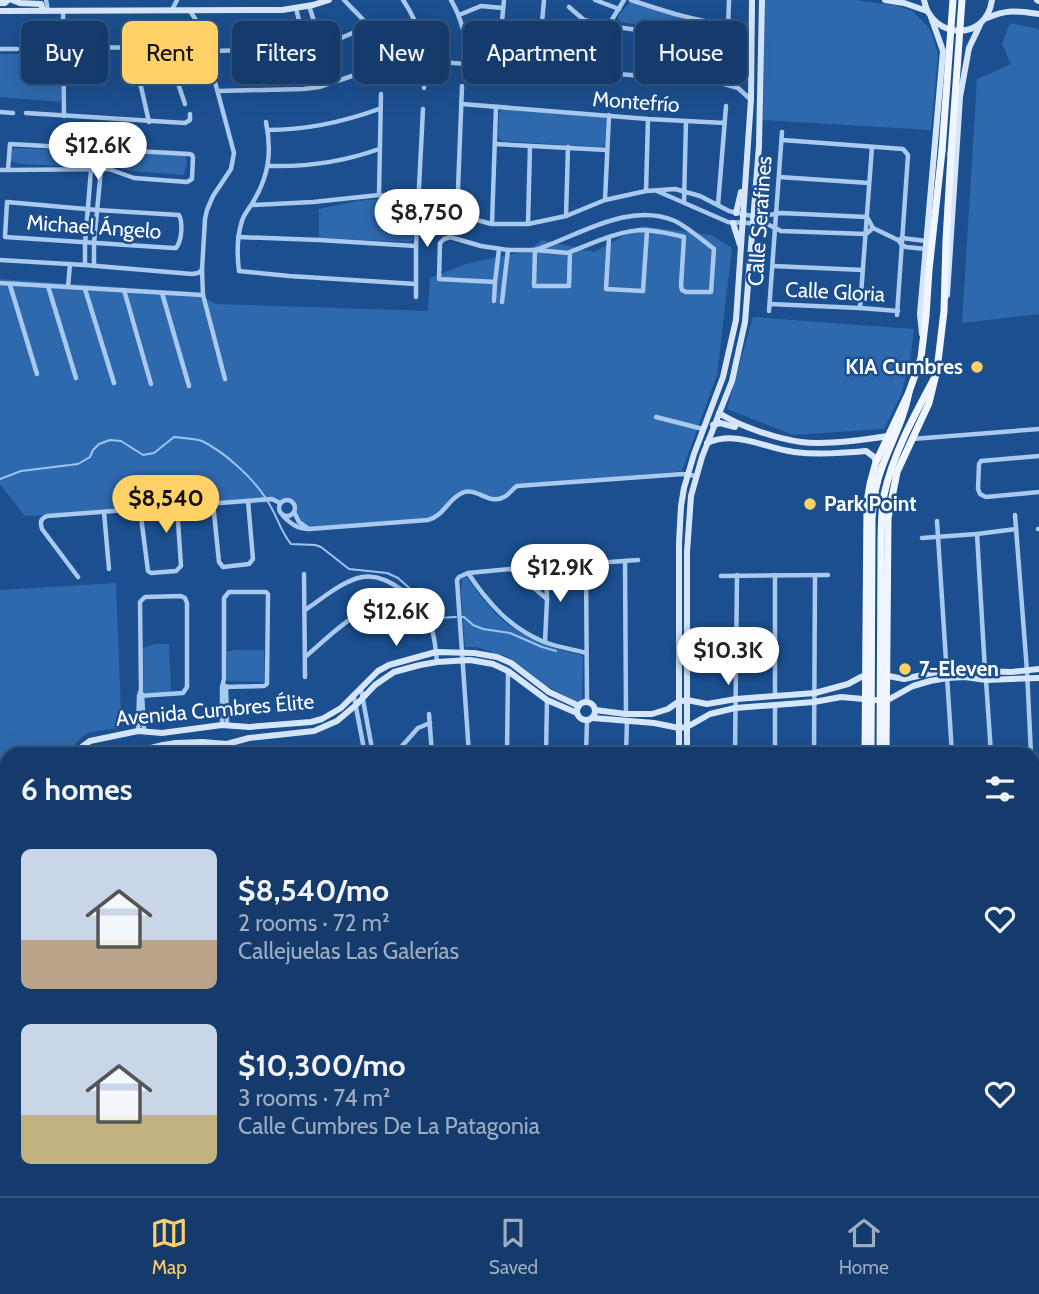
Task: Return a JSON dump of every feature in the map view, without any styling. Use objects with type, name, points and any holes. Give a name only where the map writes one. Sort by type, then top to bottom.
[{"type":"main road","points":[[871,747],[873,505],[879,474],[904,416],[920,358],[942,151],[953,0]]},
{"type":"main road","points":[[886,747],[888,518],[897,472],[929,403],[936,375],[944,311],[946,240],[962,0]]},
{"type":"main road","points":[[880,747],[881,519],[884,493],[896,458],[936,375]]},
{"type":"main road","points":[[865,747],[867,502],[876,462],[909,392]]},
{"type":"main road","points":[[865,650],[873,657],[886,654]]},
{"type":"main road","points":[[864,719],[879,716],[886,723]]},
{"type":"street","points":[[0,3],[10,0],[41,4],[45,11]]},
{"type":"street","points":[[45,11],[46,0]]},
{"type":"street","points":[[172,11],[177,0]]},
{"type":"street","points":[[0,11],[282,10],[329,0]]},
{"type":"street","points":[[344,0],[363,21]]},
{"type":"street","points":[[403,0],[415,21]]},
{"type":"street","points":[[451,0],[463,34]]},
{"type":"street","points":[[502,21],[504,0]]},
{"type":"street","points":[[542,21],[544,0]]},
{"type":"street","points":[[595,0],[619,9]]},
{"type":"street","points":[[611,21],[624,0]]},
{"type":"street","points":[[631,0],[698,21]]},
{"type":"street","points":[[729,0],[729,21]]},
{"type":"street","points":[[737,213],[746,173],[751,99],[752,0]]},
{"type":"street","points":[[680,747],[687,700],[691,496],[707,443],[732,382],[745,322],[758,146],[762,0]]},
{"type":"street","points":[[885,0],[904,3],[929,14],[946,29],[956,31],[974,28],[1000,12],[1013,10],[1039,14]]},
{"type":"street","points":[[922,344],[920,314],[943,51],[924,0]]},
{"type":"street","points":[[987,18],[992,0]]},
{"type":"street","points":[[458,15],[480,3],[503,8]]},
{"type":"street","points":[[309,6],[315,21]]},
{"type":"street","points":[[569,7],[588,21]]},
{"type":"street","points":[[296,8],[299,21]]},
{"type":"street","points":[[63,10],[63,21]]},
{"type":"street","points":[[200,21],[201,10]]},
{"type":"street","points":[[191,11],[197,21]]},
{"type":"street","points":[[944,311],[948,289],[960,97],[969,48],[980,25]]},
{"type":"street","points":[[218,51],[304,49],[330,43],[354,32]]},
{"type":"street","points":[[0,49],[18,49]]},
{"type":"street","points":[[747,73],[751,69]]},
{"type":"street","points":[[218,91],[304,89],[319,87],[354,75]]},
{"type":"street","points":[[64,84],[64,116]]},
{"type":"street","points":[[140,84],[149,122]]},
{"type":"street","points":[[178,84],[185,104]]},
{"type":"street","points":[[216,84],[234,160],[207,210],[202,284],[225,379]]},
{"type":"street","points":[[424,84],[424,88]]},
{"type":"street","points":[[732,84],[751,99]]},
{"type":"street","points":[[457,215],[462,86]]},
{"type":"street","points":[[938,94],[943,88],[950,86],[957,90],[960,97]]},
{"type":"street","points":[[379,195],[381,93]]},
{"type":"street","name":"Montefrío","points":[[462,104],[648,120],[724,123]]},
{"type":"street","points":[[718,205],[726,106]]},
{"type":"street","points":[[492,224],[496,107]]},
{"type":"street","points":[[267,130],[334,123],[379,109]]},
{"type":"street","points":[[416,297],[423,109]]},
{"type":"street","points":[[0,112],[13,113]]},
{"type":"street","points":[[26,113],[185,123],[190,120],[190,114]]},
{"type":"street","points":[[605,200],[609,116]]},
{"type":"street","points":[[646,191],[648,120]]},
{"type":"street","points":[[684,202],[686,121]]},
{"type":"street","points":[[266,122],[269,166],[264,182],[243,217],[238,269],[242,272],[416,284]]},
{"type":"street","name":"Calle Serafines","points":[[769,311],[782,132]]},
{"type":"street","points":[[782,140],[902,149],[908,155],[901,241]]},
{"type":"street","points":[[0,170],[8,170],[91,170],[109,169],[134,178],[187,182],[192,179],[193,157],[188,154],[10,144],[8,170]]},
{"type":"street","points":[[495,144],[607,150]]},
{"type":"street","points":[[528,225],[530,146]]},
{"type":"street","points":[[566,216],[568,147]]},
{"type":"street","points":[[860,308],[872,147]]},
{"type":"street","points":[[269,166],[332,162],[379,149]]},
{"type":"street","points":[[94,265],[101,169]]},
{"type":"street","points":[[85,265],[91,170]]},
{"type":"street","points":[[686,747],[678,702],[681,506],[688,474],[721,384],[730,351],[736,320],[743,223],[737,213],[746,173]]},
{"type":"street","points":[[779,177],[869,183]]},
{"type":"street","points":[[252,205],[379,195],[420,200],[457,215],[492,224],[528,225],[566,216],[605,200],[646,191],[675,189],[776,229],[866,234],[873,228]]},
{"type":"street","points":[[656,190],[733,223],[777,214],[867,217]]},
{"type":"street","name":"Michael Ángelo","points":[[89,210],[6,202],[5,237],[173,248],[179,244],[180,216],[97,210]]},
{"type":"street","points":[[89,210],[97,210]]},
{"type":"street","points":[[495,282],[439,279],[440,243],[450,237],[499,249],[570,252],[609,237],[647,230],[684,237],[682,290],[711,292],[714,249],[687,228],[655,215],[612,220],[535,250]]},
{"type":"street","points":[[867,217],[873,228],[901,241],[926,245]]},
{"type":"street","points":[[733,223],[741,251]]},
{"type":"street","points":[[609,237],[606,289],[643,291],[647,230]]},
{"type":"street","points":[[239,237],[416,246]]},
{"type":"street","name":"Calle Gloria","points":[[770,304],[860,308],[898,313],[901,241]]},
{"type":"street","points":[[494,301],[499,249]]},
{"type":"street","points":[[502,302],[508,250]]},
{"type":"street","points":[[535,250],[534,286],[569,286],[570,252]]},
{"type":"street","points":[[0,260],[192,274],[202,270]]},
{"type":"street","points":[[68,287],[70,264]]},
{"type":"street","points":[[773,266],[863,270]]},
{"type":"street","points":[[0,283],[203,295]]},
{"type":"street","points":[[9,284],[37,374]]},
{"type":"street","points":[[48,285],[76,379]]},
{"type":"street","points":[[85,289],[114,383]]},
{"type":"street","points":[[124,290],[152,384]]},
{"type":"street","points":[[162,293],[189,386]]},
{"type":"street","points":[[719,413],[751,428],[786,439],[811,442],[846,440],[872,444]]},
{"type":"street","points":[[656,417],[703,429],[720,423],[751,428]]},
{"type":"street","points":[[731,437],[729,430],[735,427]]},
{"type":"street","points":[[911,439],[1039,429]]},
{"type":"street","points":[[866,451],[872,444],[888,436]]},
{"type":"street","points":[[707,443],[731,437],[783,450],[825,453],[866,451],[876,462]]},
{"type":"street","points":[[834,453],[835,446],[845,443],[846,440]]},
{"type":"street","points":[[811,442],[827,445],[825,453]]},
{"type":"street","points":[[1039,456],[982,460],[979,462],[978,489],[985,497],[1039,492]]},
{"type":"street","points":[[309,530],[299,522],[292,502],[286,500],[280,503],[278,509],[283,516],[294,525],[309,530],[432,520],[465,491],[500,499],[517,486],[688,474],[696,476]]},
{"type":"street","points":[[78,577],[42,529],[41,520],[47,516],[266,499],[280,503]]},
{"type":"street","points":[[213,503],[219,562],[223,566],[252,562],[248,501]]},
{"type":"street","points":[[140,509],[148,571],[176,571],[181,566],[177,506]]},
{"type":"street","points":[[104,512],[109,569]]},
{"type":"street","points":[[283,516],[288,517],[294,512]]},
{"type":"street","points":[[1015,514],[1031,747]]},
{"type":"street","points":[[937,520],[952,747]]},
{"type":"street","points":[[922,538],[1016,529]]},
{"type":"street","points":[[976,534],[991,747]]},
{"type":"street","points":[[679,544],[684,545],[688,552]]},
{"type":"street","points":[[468,747],[457,580],[459,577],[468,573],[638,560]]},
{"type":"street","points":[[625,561],[626,747]]},
{"type":"street","points":[[586,564],[587,702],[578,710],[582,719],[627,718],[652,714],[687,700],[708,704],[736,699],[815,693],[848,684],[864,675],[909,679],[947,674],[965,677],[1027,675],[1039,678]]},
{"type":"street","points":[[545,642],[546,566]]},
{"type":"street","points":[[511,569],[547,600]]},
{"type":"street","points":[[468,573],[483,595],[511,623],[545,642],[586,653]]},
{"type":"street","points":[[304,574],[305,677]]},
{"type":"street","points":[[735,747],[737,575]]},
{"type":"street","points":[[775,575],[775,696]]},
{"type":"street","points":[[720,576],[828,575]]},
{"type":"street","points":[[305,610],[349,582],[362,577],[375,576],[390,581],[408,596],[429,621],[437,662]]},
{"type":"street","points":[[814,747],[815,576]]},
{"type":"street","points":[[224,687],[267,684],[266,592],[229,592],[223,598],[224,726]]},
{"type":"street","points":[[130,747],[129,740],[140,731],[140,602],[145,597],[181,596],[187,603],[187,687],[183,693],[141,694]]},
{"type":"street","points":[[305,657],[354,617],[408,596]]},
{"type":"street","name":"Avenida Cumbres Élite","points":[[82,747],[90,741],[140,731],[162,733],[224,726],[249,727],[311,722],[341,708],[378,671],[389,665],[436,652],[482,661],[508,671],[547,700],[578,710]]},
{"type":"street","name":"Avenida Cumbres Élite","points":[[154,747],[163,744],[224,743],[314,731],[337,721],[375,685],[394,672],[461,656],[485,654],[511,663],[578,710]]},
{"type":"street","points":[[1027,675],[1039,669]]},
{"type":"street","points":[[507,747],[508,671]]},
{"type":"street","points":[[587,702],[592,704],[595,710],[683,727],[709,714],[736,708],[814,702],[841,696],[886,701],[947,674]]},
{"type":"street","points":[[361,689],[372,747]]},
{"type":"street","points":[[354,697],[364,747]]},
{"type":"street","points":[[546,747],[547,700]]},
{"type":"street","points":[[775,704],[775,747]]},
{"type":"street","points":[[587,747],[590,719],[595,710]]},
{"type":"street","points":[[429,714],[432,747]]},
{"type":"street","points":[[403,747],[418,728],[430,723]]},
{"type":"street","points":[[289,724],[290,733]]},
{"type":"street","points":[[223,747],[237,733],[224,726]]},
{"type":"street","points":[[224,726],[212,734],[225,747]]},
{"type":"street","points":[[140,731],[153,738],[151,747]]},
{"type":"street","points":[[363,738],[370,737]]},
{"type":"street","points":[[90,741],[92,747]]},
{"type":"shaded area","points":[[765,0],[856,0],[898,6],[912,11],[927,25],[938,55],[931,130],[763,120]]},
{"type":"shaded area","points":[[630,2],[693,21],[635,21],[635,24],[621,22],[619,15]]},
{"type":"shaded area","points":[[1010,23],[1039,29],[1039,314],[962,323],[977,79],[1011,64],[1002,44]]},
{"type":"shaded area","points":[[0,54],[21,54],[21,84],[61,84],[61,102],[0,97]]},
{"type":"shaded area","points":[[503,109],[604,117],[605,145],[601,147],[502,141],[498,138],[499,112]]},
{"type":"shaded area","points":[[15,148],[185,155],[187,162],[183,175],[131,171],[106,164],[20,164],[11,161],[11,150]]},
{"type":"shaded area","points":[[378,199],[413,202],[413,240],[319,238],[319,209]]},
{"type":"shaded area","points":[[642,226],[711,235],[732,248],[717,375],[682,471],[515,486],[506,496],[498,499],[471,490],[464,491],[429,519],[309,529],[297,524],[295,501],[25,516],[0,484],[0,279],[192,292],[216,304],[428,311],[430,278],[469,263],[527,251],[542,240],[594,252]]},
{"type":"shaded area","points":[[753,317],[914,329],[910,362],[901,395],[884,429],[793,435],[727,409]]},
{"type":"shaded area","points":[[467,577],[490,608],[514,629],[544,644],[583,657],[582,700],[577,702],[547,686],[507,657],[477,647],[465,647],[461,594],[462,579]]},
{"type":"shaded area","points":[[116,583],[121,715],[118,728],[87,733],[71,747],[0,747],[0,590]]},
{"type":"shaded area","points":[[155,644],[169,644],[171,693],[144,694],[143,648]]},
{"type":"shaded area","points":[[264,650],[265,682],[227,681],[227,652]]},
{"type":"waterway","points":[[0,479],[21,471],[78,464],[90,457],[99,444],[110,440],[121,441],[143,455],[154,453],[174,437],[199,440],[210,445],[245,473],[265,497]]},
{"type":"waterway","points":[[268,502],[291,544],[321,547],[349,569],[387,573],[398,578],[416,594],[436,618],[456,617]]},
{"type":"waterway","points":[[462,617],[483,629],[510,633],[556,651]]},
{"type":"place","name":"KIA Cumbres","points":[[977,367]]},
{"type":"place","name":"Park Point","points":[[810,504]]},
{"type":"place","name":"7-Eleven","points":[[905,669]]}]
